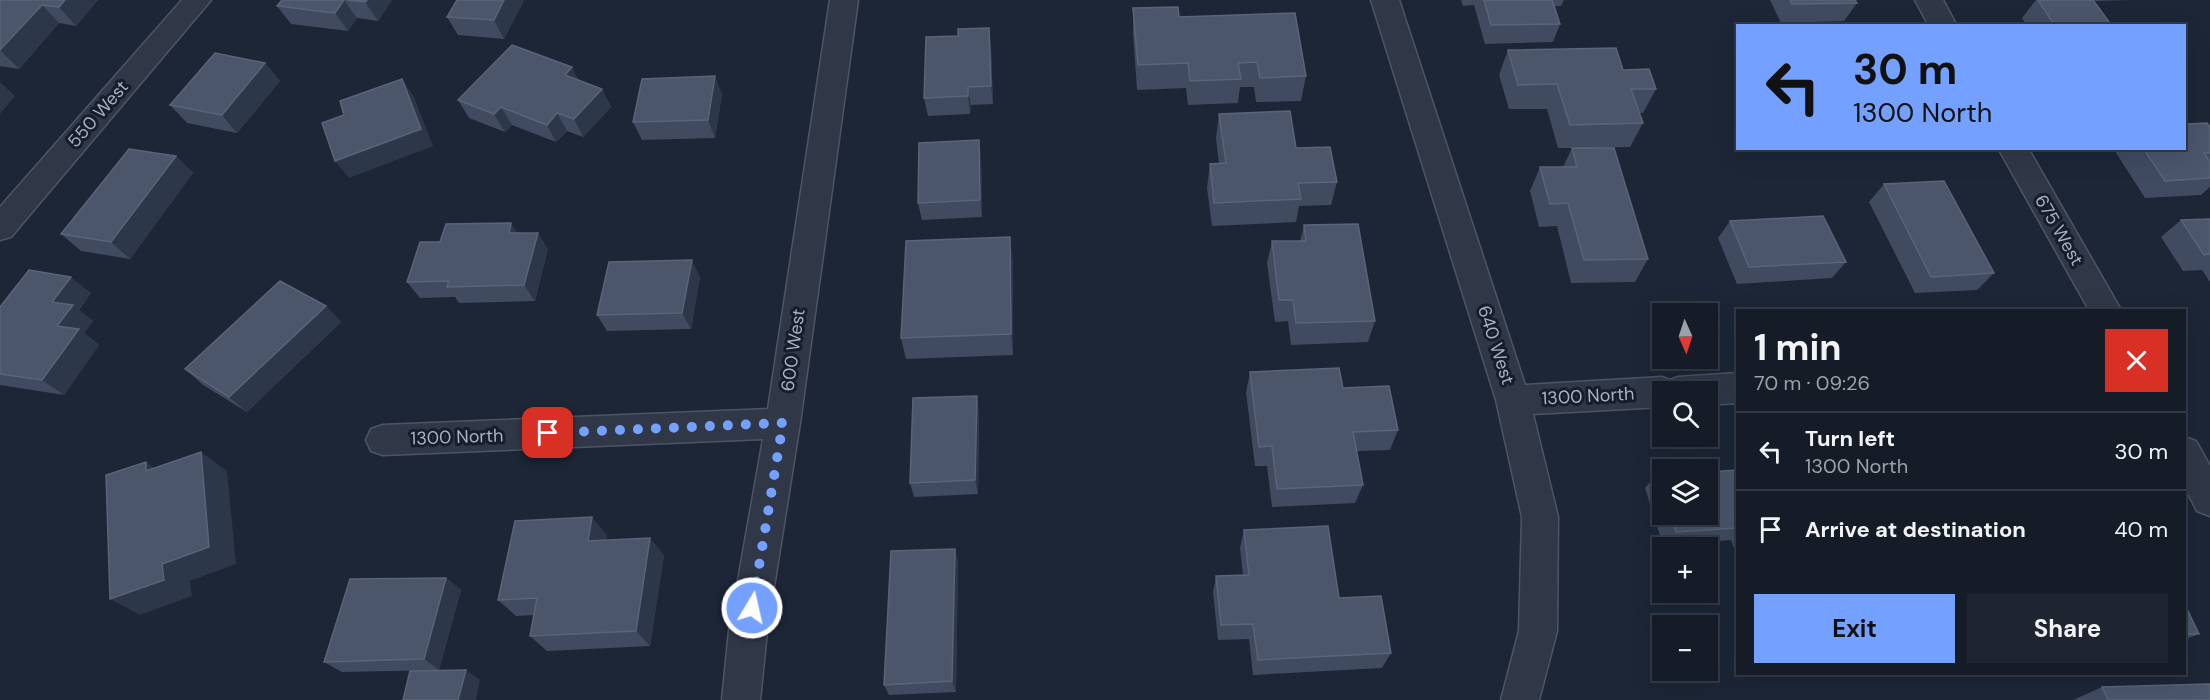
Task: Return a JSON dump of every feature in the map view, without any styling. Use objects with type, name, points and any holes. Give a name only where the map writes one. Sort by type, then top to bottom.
[{"type":"street","name":"550 West","points":[[0,228],[197,0]]},
{"type":"street","name":"600 West","points":[[741,700],[748,631],[783,423],[844,0]]},
{"type":"street","name":"640 West","points":[[1385,0],[1513,400],[1540,517],[1538,631],[1520,700]]},
{"type":"street","points":[[1929,0],[1942,24]]},
{"type":"street","name":"675 West","points":[[2014,150],[2104,309]]},
{"type":"street","points":[[1718,389],[1736,388]]},
{"type":"street","name":"1300 North","points":[[1513,400],[1652,393]]},
{"type":"street","name":"1300 North","points":[[383,440],[783,423]]},
{"type":"street","points":[[2186,456],[2210,500]]},
{"type":"building","points":[[0,0],[65,0],[59,7],[42,5],[0,50]]},
{"type":"building","points":[[282,0],[344,0],[335,13],[277,6]]},
{"type":"building","points":[[457,0],[504,0],[494,20],[447,17]]},
{"type":"building","points":[[1484,0],[1552,0],[1560,24],[1491,25]]},
{"type":"building","points":[[1790,0],[1855,0],[1857,3],[1792,4]]},
{"type":"building","points":[[2038,0],[2093,0],[2111,24],[2054,24]]},
{"type":"building","points":[[1178,7],[1179,17],[1295,13],[1306,76],[1260,78],[1257,62],[1238,63],[1241,79],[1190,81],[1188,63],[1138,65],[1133,8]]},
{"type":"building","points":[[989,28],[991,86],[968,87],[968,96],[924,98],[926,37],[958,36],[958,29]]},
{"type":"building","points":[[512,45],[572,67],[565,75],[602,89],[574,119],[557,113],[547,125],[501,107],[494,114],[458,100]]},
{"type":"building","points":[[1616,48],[1623,70],[1649,69],[1656,89],[1631,89],[1643,123],[1570,125],[1557,84],[1518,85],[1508,50]]},
{"type":"building","points":[[215,53],[265,63],[222,115],[170,105]]},
{"type":"building","points":[[715,76],[708,120],[633,122],[642,79]]},
{"type":"building","points":[[402,79],[421,129],[335,161],[322,123],[344,115],[340,101]]},
{"type":"building","points":[[1290,111],[1296,148],[1330,147],[1337,182],[1298,183],[1301,199],[1214,203],[1210,164],[1226,163],[1219,114]]},
{"type":"building","points":[[2207,123],[2210,127],[2210,153],[2204,153],[2210,162],[2210,178],[2165,181],[2144,150],[2186,150],[2186,124]]},
{"type":"building","points":[[979,140],[980,200],[918,203],[919,143]]},
{"type":"building","points":[[1572,148],[1614,148],[1648,259],[1584,260],[1568,203],[1550,204],[1540,167],[1577,167]]},
{"type":"building","points":[[129,149],[176,156],[111,242],[61,234]]},
{"type":"building","points":[[1944,181],[1994,273],[1931,277],[1884,184]]},
{"type":"building","points":[[1823,216],[1846,262],[1749,267],[1730,221]]},
{"type":"building","points":[[2210,219],[2210,254],[2204,255],[2181,220]]},
{"type":"building","points":[[511,223],[509,233],[538,233],[524,285],[447,287],[449,281],[407,282],[420,242],[440,242],[446,224]]},
{"type":"building","points":[[1358,224],[1375,321],[1296,323],[1293,300],[1279,300],[1272,241],[1306,241],[1304,225]]},
{"type":"building","points":[[1010,237],[1011,334],[901,338],[906,241]]},
{"type":"building","points":[[692,260],[682,313],[597,315],[609,262]]},
{"type":"building","points":[[29,270],[71,277],[52,302],[73,305],[57,326],[79,329],[42,380],[0,374],[0,307]]},
{"type":"building","points":[[280,281],[326,306],[229,397],[185,369]]},
{"type":"building","points":[[1339,368],[1343,388],[1389,386],[1398,430],[1353,432],[1363,485],[1277,489],[1272,446],[1259,447],[1250,372]]},
{"type":"building","points":[[977,396],[975,480],[910,483],[913,398]]},
{"type":"building","points":[[201,452],[209,547],[162,564],[164,580],[110,599],[106,475],[146,462],[146,471]]},
{"type":"building","points":[[1736,470],[1736,528],[1676,532],[1674,525],[1718,525],[1718,471]]},
{"type":"building","points":[[592,517],[588,541],[650,538],[636,631],[530,636],[537,598],[498,600],[515,521]]},
{"type":"building","points":[[1328,526],[1339,598],[1381,596],[1391,653],[1258,660],[1253,624],[1221,625],[1216,576],[1249,575],[1244,530]]},
{"type":"building","points":[[955,549],[952,681],[884,685],[891,551]]},
{"type":"building","points":[[446,578],[424,659],[324,662],[350,579]]},
{"type":"building","points":[[2186,607],[2199,634],[2186,634]]},
{"type":"building","points":[[466,670],[458,700],[403,700],[410,671]]},
{"type":"building","points":[[2210,684],[2210,700],[2108,700],[2102,687]]},
{"type":"route","points":[[548,433],[783,423],[752,608]]}]
